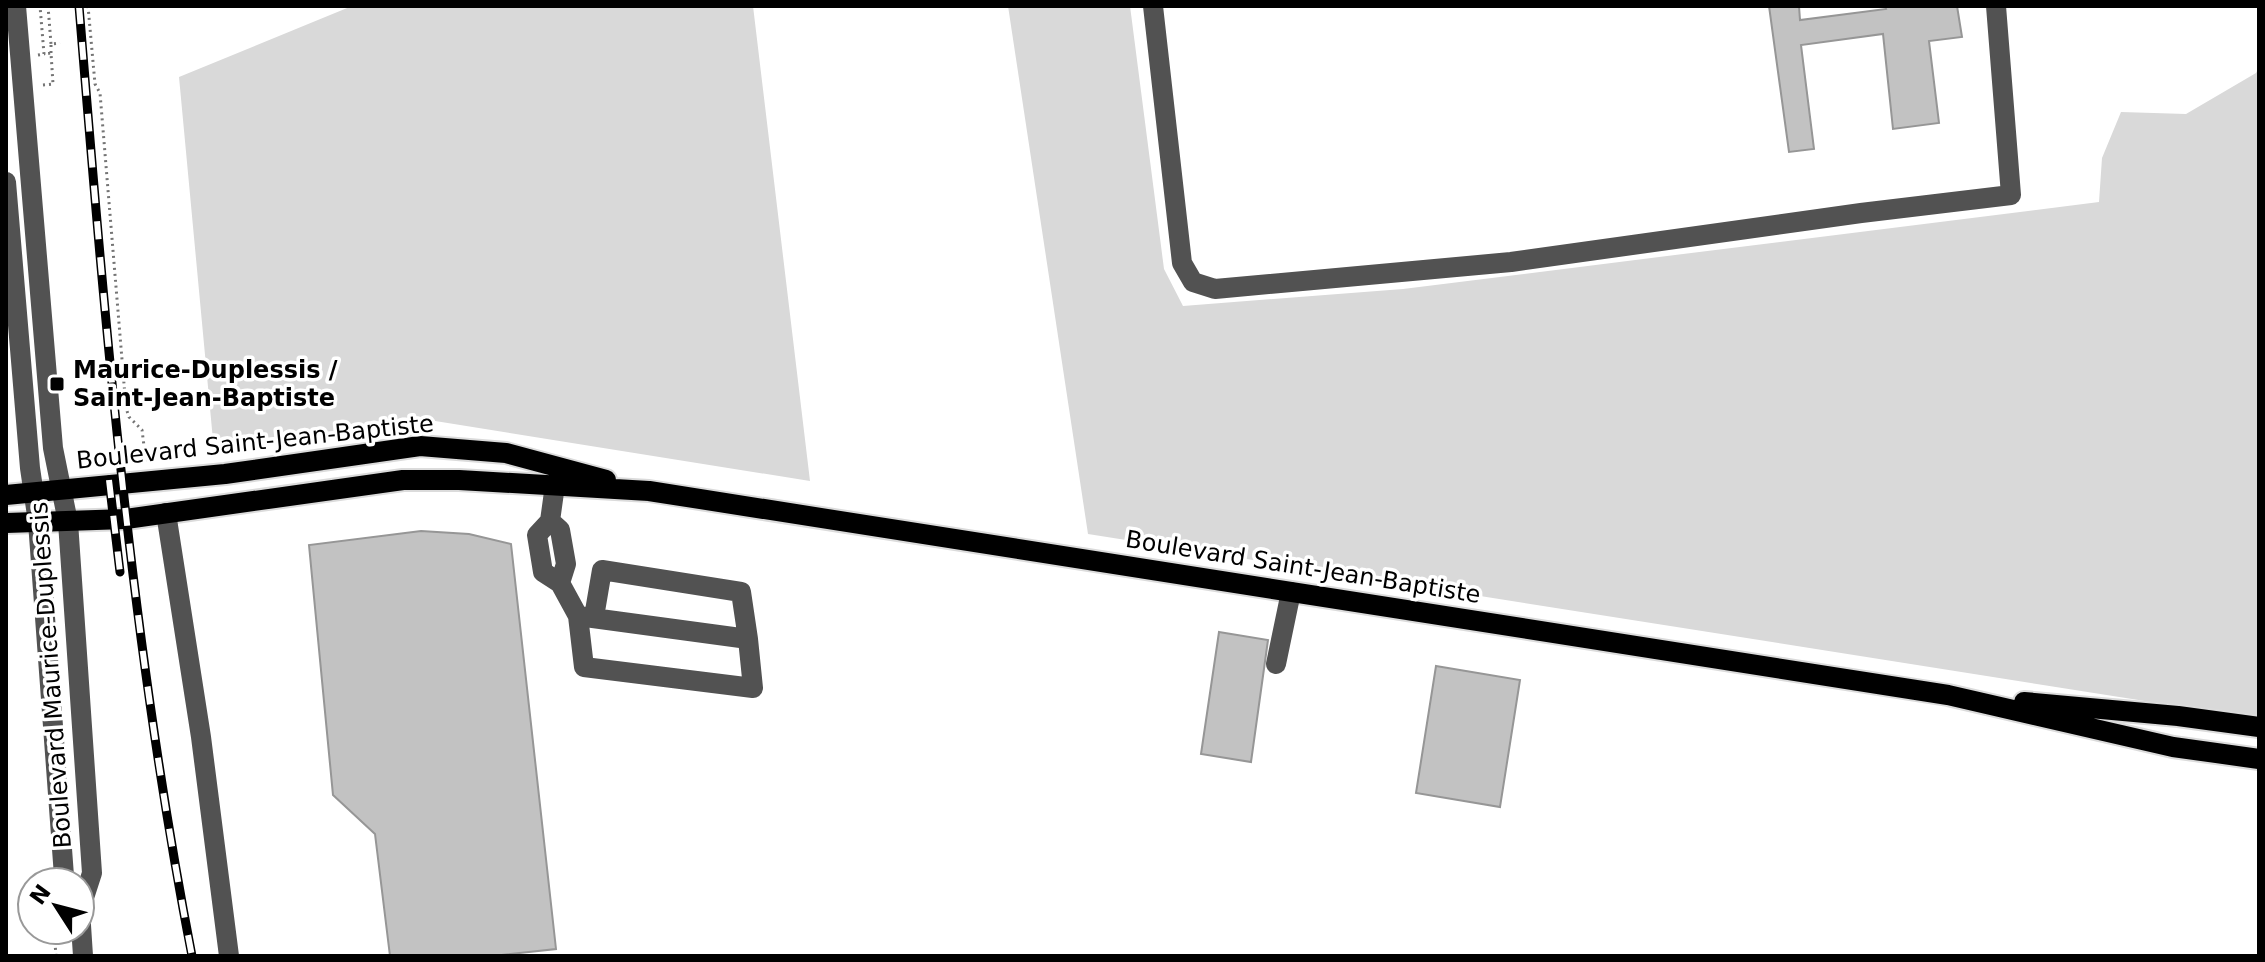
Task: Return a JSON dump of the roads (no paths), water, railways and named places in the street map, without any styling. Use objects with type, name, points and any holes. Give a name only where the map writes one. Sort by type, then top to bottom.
[{"type":"main road","name":"Boulevard Saint-Jean-Baptiste","points":[[6,495],[239,472],[420,446],[506,453],[649,491]]},
{"type":"main road","name":"Boulevard Saint-Jean-Baptiste","points":[[6,523],[126,519],[403,480],[459,480],[649,491],[1948,695],[2178,716],[2259,727]]},
{"type":"main road","name":"Boulevard Saint-Jean-Baptiste","points":[[1948,695],[2173,747],[2259,759]]},
{"type":"street","name":"Boulevard Maurice-Duplessis","points":[[16,6],[13,46],[53,448],[64,489],[68,522],[92,866]]},
{"type":"street","points":[[1153,6],[1182,263],[1193,282],[1215,289],[1511,262],[2011,195],[1996,6]]},
{"type":"street","name":"Boulevard Maurice-Duplessis","points":[[6,182],[30,468],[38,522],[63,866]]},
{"type":"street","points":[[555,485],[550,521],[537,535],[543,572],[560,583],[586,616],[748,639]]},
{"type":"street","points":[[166,513],[201,737],[229,956]]},
{"type":"street","points":[[602,570],[741,592],[753,688],[584,667],[586,616],[602,570]]},
{"type":"street","points":[[1276,664],[1291,592]]},
{"type":"railway","points":[[79,6],[110,364],[136,601],[152,720],[192,956]]},
{"type":"railway","points":[[109,480],[120,572]]},
{"type":"place","name":"Maurice-Duplessis / Saint-Jean-Baptiste","points":[[57,384]]}]
